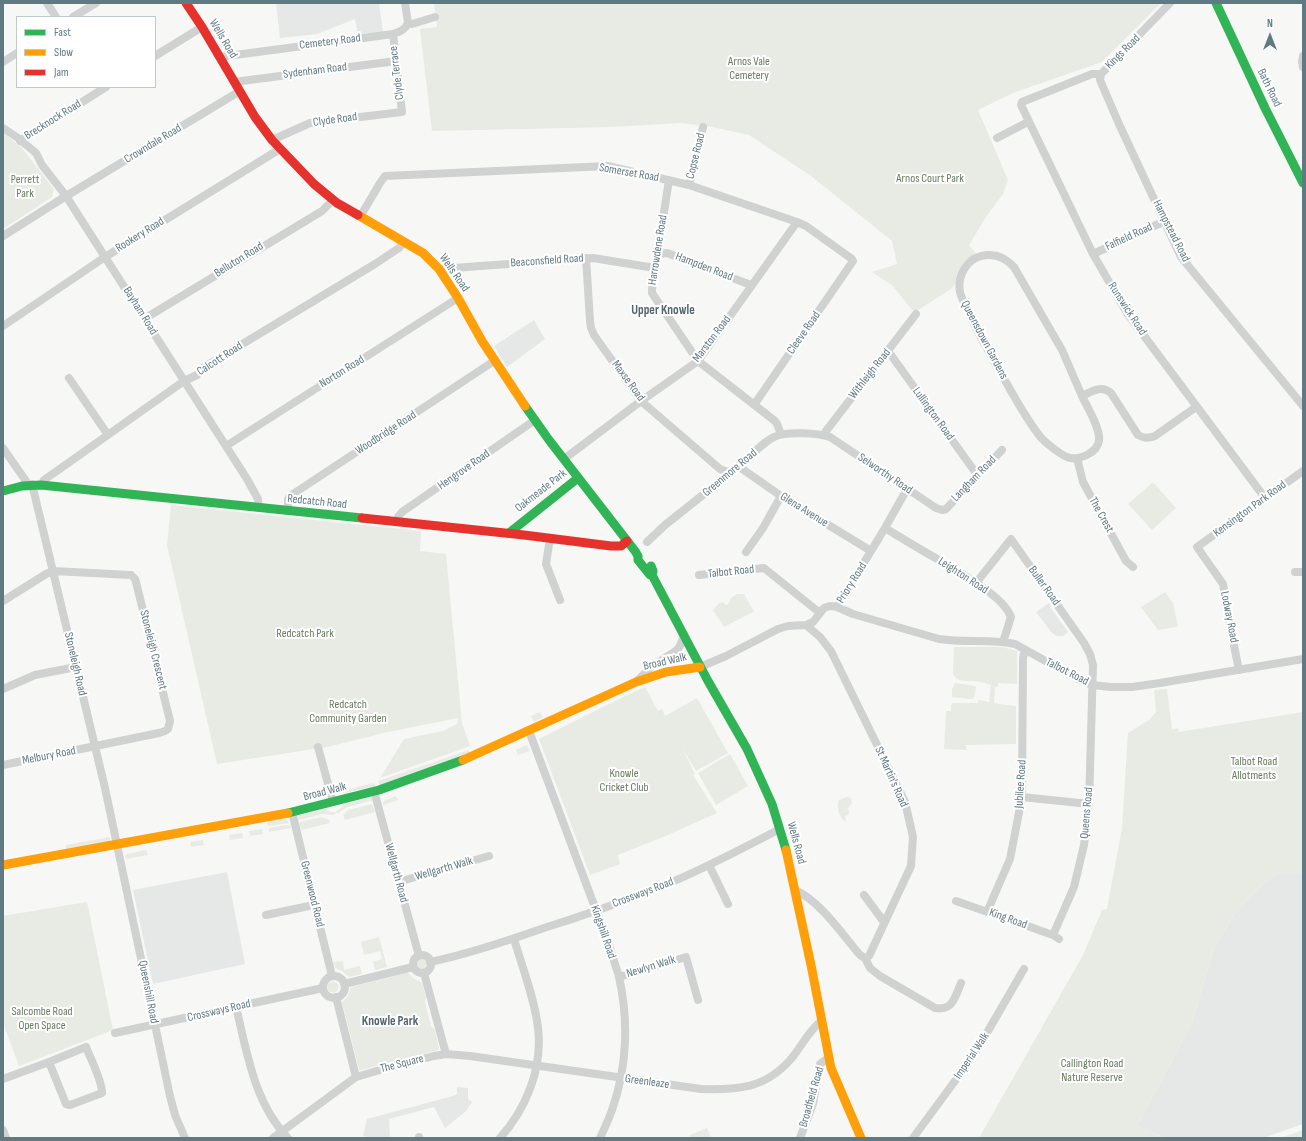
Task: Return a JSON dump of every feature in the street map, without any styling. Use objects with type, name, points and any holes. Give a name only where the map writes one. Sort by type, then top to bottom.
[{"type":"main road","name":"Wells Road","points":[[186,3],[202,27],[255,117],[280,149],[314,184],[333,200],[425,255],[439,268],[494,361],[535,420],[638,556],[638,560],[644,570],[652,575],[700,667],[747,749],[772,804],[789,862],[811,965],[828,1058],[833,1076],[861,1138]]},
{"type":"main road","name":"Bath Road","points":[[1216,3],[1265,108],[1303,183]]},
{"type":"main road","name":"Oakmeade Park","points":[[509,533],[578,478]]},
{"type":"main road","name":"Redcatch Road","points":[[3,491],[33,484],[509,533],[611,546],[621,546],[627,541]]},
{"type":"main road","name":"Oakmeade Park","points":[[519,524],[518,530],[524,535]]},
{"type":"main road","name":"Broad Walk","points":[[3,865],[292,812],[374,791],[449,765],[529,731],[636,682],[666,672],[700,667]]},
{"type":"street","points":[[47,3],[55,16]]},
{"type":"street","points":[[75,16],[96,3]]},
{"type":"street","points":[[405,3],[408,23]]},
{"type":"street","name":"Kings Road","points":[[1022,102],[1092,74],[1101,74],[1170,3]]},
{"type":"street","name":"Cemetery Road","points":[[220,57],[390,35],[402,30],[408,23],[412,24],[435,17]]},
{"type":"street","points":[[156,55],[202,27]]},
{"type":"street","name":"Clyde Terrace","points":[[390,35],[396,60],[402,112]]},
{"type":"street","points":[[3,62],[16,54]]},
{"type":"street","points":[[1303,56],[1303,67]]},
{"type":"street","name":"Sydenham Road","points":[[234,82],[396,60]]},
{"type":"street","name":"Hampstead Road","points":[[1101,74],[1100,80],[1119,124],[1181,257],[1303,406]]},
{"type":"street","name":"Brecknock Road","points":[[20,140],[103,88]]},
{"type":"street","name":"Crowndale Road","points":[[3,236],[66,196],[240,91]]},
{"type":"street","name":"Runswick Road","points":[[1022,102],[1021,105],[1028,122],[1094,254],[1127,313],[1265,498]]},
{"type":"street","name":"Clyde Road","points":[[272,140],[310,123],[402,112]]},
{"type":"street","points":[[997,138],[1028,122]]},
{"type":"street","name":"Copse Road","points":[[689,185],[704,127]]},
{"type":"street","name":"Bayham Road","points":[[3,128],[36,153],[42,165],[66,196],[226,446],[258,499],[259,508]]},
{"type":"street","name":"Rookery Road","points":[[3,326],[105,257],[280,149]]},
{"type":"street","name":"Somerset Road","points":[[360,217],[385,176],[603,166],[689,185],[797,222],[806,226],[853,261]]},
{"type":"street","name":"Harrowdene Road","points":[[669,180],[652,294],[698,361],[775,421],[781,434]]},
{"type":"street","name":"Belluton Road","points":[[144,319],[322,210],[333,200]]},
{"type":"street","name":"Falfield Road","points":[[1094,254],[1165,221]]},
{"type":"street","name":"Marston Road","points":[[564,459],[641,401],[698,361],[797,222]]},
{"type":"street","name":"Calcott Road","points":[[33,484],[44,480],[184,381],[197,375],[201,369],[375,264],[399,248],[404,242]]},
{"type":"street","name":"Hampden Road","points":[[657,254],[667,253],[751,285]]},
{"type":"street","name":"Queensdown Gardens","points":[[997,255],[1005,258],[1014,267],[1062,350],[1082,396],[1098,429],[1099,440],[1095,450],[1090,454],[1077,458],[1070,458],[1039,437],[1014,397],[977,331],[959,291],[961,275],[968,265],[979,257],[997,255]]},
{"type":"street","name":"Beaconsfield Road","points":[[439,268],[586,258],[655,268]]},
{"type":"street","name":"Maxse Road","points":[[586,258],[591,328],[641,401],[720,469],[726,472]]},
{"type":"street","name":"Cleeve Road","points":[[754,405],[853,261]]},
{"type":"street","name":"Norton Road","points":[[226,446],[458,298]]},
{"type":"street","name":"Withleigh Road","points":[[825,435],[916,314]]},
{"type":"street","name":"Lullington Road","points":[[888,352],[978,476]]},
{"type":"street","name":"Woodbridge Road","points":[[288,511],[288,499],[290,496],[494,361]]},
{"type":"street","points":[[69,378],[108,435]]},
{"type":"street","points":[[1082,396],[1098,389],[1108,390],[1138,435],[1143,438],[1158,435],[1196,407]]},
{"type":"street","name":"Hengrove Road","points":[[397,522],[398,517],[402,512],[535,420]]},
{"type":"street","name":"Greenmore Road","points":[[647,542],[665,525],[723,479],[726,472],[731,471],[738,466],[769,440],[781,434],[793,433],[825,435]]},
{"type":"street","name":"Selworthy Road","points":[[825,435],[936,508],[942,510],[946,508]]},
{"type":"street","name":"Stoneleigh Road","points":[[3,448],[26,480],[33,484],[105,788],[116,844]]},
{"type":"street","name":"Langham Road","points":[[946,508],[1002,450]]},
{"type":"street","name":"The Crest","points":[[1077,458],[1083,482],[1126,561],[1133,567]]},
{"type":"street","name":"Glena Avenue","points":[[738,466],[781,496],[871,551]]},
{"type":"street","name":"Kensington Park Road","points":[[1197,547],[1303,471]]},
{"type":"street","name":"Priory Road","points":[[806,625],[813,622],[824,608],[830,606],[837,607],[907,489]]},
{"type":"street","points":[[746,552],[763,528],[781,496]]},
{"type":"street","name":"Leighton Road","points":[[885,528],[976,583],[998,600],[1012,617],[1004,642]]},
{"type":"street","points":[[550,538],[546,564],[560,600]]},
{"type":"street","name":"Buller Road","points":[[976,583],[1011,539],[1084,643],[1090,654],[1093,665],[1092,685]]},
{"type":"street","name":"Lodway Road","points":[[1197,547],[1223,584],[1228,619],[1239,670]]},
{"type":"street","name":"Talbot Road","points":[[699,575],[764,568],[820,613]]},
{"type":"street","points":[[3,601],[53,571]]},
{"type":"street","name":"Stoneleigh Crescent","points":[[53,571],[131,575],[135,578],[156,662],[170,721],[168,729],[159,733],[95,747]]},
{"type":"street","name":"Talbot Road","points":[[837,607],[853,614],[939,639],[953,641],[1004,642],[1015,644],[1078,679],[1092,685],[1132,687],[1303,659]]},
{"type":"street","points":[[700,667],[726,656],[778,629],[788,626],[806,625]]},
{"type":"street","name":"St Martin's Road","points":[[806,625],[820,636],[831,651],[905,802],[913,837],[911,866],[869,956],[865,958]]},
{"type":"street","name":"Broad Walk","points":[[636,682],[651,667],[677,650],[684,635]]},
{"type":"street","name":"Jubilee Road","points":[[987,912],[1010,859],[1022,797],[1023,658],[1025,650]]},
{"type":"street","points":[[3,689],[36,675],[76,667]]},
{"type":"street","name":"Queens Road","points":[[1056,937],[1074,887],[1084,845],[1089,804],[1092,685]]},
{"type":"street","name":"Kingshill Road","points":[[529,731],[619,977],[625,1034],[625,1052],[621,1079],[612,1110],[600,1138]]},
{"type":"street","name":"Melbury Road","points":[[3,765],[95,747]]},
{"type":"street","points":[[318,748],[334,802]]},
{"type":"street","name":"Wellgarth Road","points":[[374,791],[419,956]]},
{"type":"street","points":[[1022,797],[1089,804]]},
{"type":"street","name":"Greenwood Road","points":[[292,812],[332,976]]},
{"type":"street","name":"Crossways Road","points":[[430,962],[452,958],[596,911],[668,883],[709,865],[780,829]]},
{"type":"street","name":"Queenshill Road","points":[[116,844],[170,1096],[175,1115],[185,1138]]},
{"type":"street","name":"Wellgarth Walk","points":[[398,882],[489,856]]},
{"type":"street","points":[[709,865],[728,904]]},
{"type":"street","points":[[794,890],[814,902],[860,955],[865,958],[870,968],[880,976],[935,1008],[943,1009],[948,1007],[954,1000],[961,983]]},
{"type":"street","points":[[864,895],[884,922]]},
{"type":"street","name":"King Road","points":[[956,901],[1056,937]]},
{"type":"street","points":[[266,915],[314,904]]},
{"type":"street","points":[[500,1138],[516,1117],[531,1086],[537,1066],[539,1048],[538,1027],[514,938]]},
{"type":"street","points":[[419,956],[425,956],[430,962],[430,968],[424,973],[417,972],[413,967],[413,961],[419,956]]},
{"type":"street","name":"Newlyn Walk","points":[[619,977],[686,957],[698,1000]]},
{"type":"street","points":[[344,984],[413,967]]},
{"type":"street","name":"Imperial Walk","points":[[914,1138],[974,1054],[1024,969]]},
{"type":"street","points":[[424,973],[446,1054]]},
{"type":"street","points":[[332,976],[340,978],[344,984],[344,991],[336,998],[328,996],[324,992],[323,988],[324,982],[332,976]]},
{"type":"street","name":"Crossways Road","points":[[115,1033],[323,988]]},
{"type":"street","points":[[336,998],[356,1077]]},
{"type":"street","points":[[236,1007],[260,1096],[268,1112],[288,1138]]},
{"type":"street","name":"Greenleaze","points":[[446,1054],[701,1089],[735,1089],[753,1085],[776,1074],[791,1059],[812,1029],[821,1021]]},
{"type":"street","points":[[3,1079],[86,1047],[102,1093],[70,1105],[66,1104],[49,1062]]},
{"type":"street","name":"The Square","points":[[273,1138],[356,1077],[446,1054]]},
{"type":"street","name":"Broadfield Road","points":[[800,1138],[813,1104],[820,1064],[828,1058]]},
{"type":"street","points":[[3,1130],[6,1138]]},
{"type":"shaded area","points":[[276,3],[379,3],[383,32],[358,34],[355,19],[317,34],[280,38]]},
{"type":"shaded area","points":[[534,320],[545,339],[507,367],[494,346]]},
{"type":"shaded area","points":[[1049,603],[1051,606],[1050,607],[1068,632],[1063,636],[1057,636],[1052,633],[1036,612]]},
{"type":"shaded area","points":[[227,872],[245,964],[153,984],[133,890]]},
{"type":"shaded area","points":[[1278,874],[1303,874],[1303,1124],[1263,1138],[1165,1138],[1137,1126],[1192,1023],[1213,951],[1234,914],[1264,883]]},
{"type":"shaded area","points":[[457,1087],[468,1088],[468,1099],[472,1102],[465,1112],[445,1128],[434,1107],[389,1119],[390,1138],[371,1138],[363,1136],[367,1119],[453,1096],[457,1094]]},
{"type":"green space","points":[[434,3],[1161,3],[1102,62],[1013,93],[978,110],[1008,180],[1003,194],[986,217],[969,245],[978,256],[951,289],[918,310],[912,310],[893,286],[872,272],[897,264],[892,241],[811,176],[749,135],[707,126],[680,123],[613,127],[432,131],[420,29],[437,27]]},
{"type":"green space","name":"Perrett Park","points":[[3,133],[21,147],[54,189],[52,197],[3,229]]},
{"type":"green space","points":[[1153,482],[1176,508],[1152,530],[1128,504]]},
{"type":"green space","name":"Redcatch Park","points":[[171,505],[421,531],[420,551],[446,554],[462,723],[470,746],[380,778],[404,739],[443,731],[457,724],[458,718],[388,732],[327,747],[217,764],[167,545]]},
{"type":"green space","points":[[1165,592],[1173,603],[1178,626],[1158,630],[1141,607]]},
{"type":"green space","points":[[737,594],[744,594],[755,611],[724,627],[713,610],[719,603],[723,602],[726,605],[728,604],[731,598]]},
{"type":"green space","points":[[954,647],[1002,647],[1017,651],[1017,684],[998,683],[998,687],[995,687],[994,703],[1016,706],[1016,744],[966,745],[966,750],[944,749],[946,711],[951,711],[951,705],[953,703],[978,703],[978,700],[989,702],[991,685],[981,682],[962,680],[955,677],[953,674]]},
{"type":"green space","points":[[676,654],[684,661],[659,666]]},
{"type":"green space","points":[[956,683],[975,686],[974,698],[952,697],[952,689]]},
{"type":"green space","name":"Knowle Cricket Club","points":[[645,687],[658,711],[662,709],[665,716],[697,698],[728,753],[696,771],[681,746],[695,774],[693,775],[717,813],[618,855],[620,864],[590,875],[539,739]]},
{"type":"green space","name":"Callington Road Nature Reserve","points":[[1167,689],[1172,729],[1178,728],[1179,732],[1303,712],[1303,874],[1278,874],[1264,883],[1234,914],[1213,951],[1192,1023],[1137,1126],[1165,1138],[979,1138],[1083,955],[1102,910],[1107,909],[1122,828],[1128,733],[1149,720],[1156,712],[1154,690]]},
{"type":"green space","points":[[540,712],[543,717],[534,722],[531,716]]},
{"type":"green space","points":[[527,745],[530,751],[518,755],[516,750]]},
{"type":"green space","points":[[469,750],[470,754],[380,786],[378,781]]},
{"type":"green space","points":[[730,754],[748,786],[716,805],[698,773]]},
{"type":"green space","points":[[373,783],[375,784],[375,787],[342,793],[346,790]]},
{"type":"green space","points":[[396,796],[398,800],[383,805],[384,801]]},
{"type":"green space","points":[[371,797],[374,800],[347,807],[337,814],[336,811],[344,804]]},
{"type":"green space","points":[[847,797],[851,798],[852,803],[848,808],[848,815],[845,816],[846,822],[840,815],[838,806],[839,800]]},
{"type":"green space","points":[[372,804],[375,812],[345,820],[343,815],[348,810]]},
{"type":"green space","points":[[325,809],[335,812],[336,814],[323,814],[298,820],[299,815]]},
{"type":"green space","points":[[321,817],[329,820],[330,823],[301,830],[299,824],[300,822]]},
{"type":"green space","points":[[285,818],[289,823],[268,826],[267,821]]},
{"type":"green space","points":[[286,825],[291,826],[291,828],[269,832],[269,828]]},
{"type":"green space","points":[[262,829],[263,834],[250,836],[249,831]]},
{"type":"green space","points":[[242,833],[243,838],[230,840],[229,835]]},
{"type":"green space","points":[[110,837],[110,842],[66,849],[66,845]]},
{"type":"green space","points":[[203,840],[204,845],[191,847],[190,842]]},
{"type":"green space","points":[[146,850],[148,855],[126,859],[125,856],[127,854]]},
{"type":"green space","name":"Salcombe Road Open Space","points":[[87,902],[113,1030],[19,1066],[3,1023],[3,916]]},
{"type":"green space","points":[[379,937],[387,967],[375,970],[373,962],[382,959],[380,951],[364,955],[361,942]]},
{"type":"green space","points":[[422,958],[426,960],[428,964],[426,968],[422,970],[418,968],[416,964],[418,960]]},
{"type":"green space","points":[[343,961],[344,970],[360,966],[362,974],[349,977],[342,971],[335,968],[333,962]]},
{"type":"green space","points":[[406,973],[422,983],[431,1026],[435,1030],[439,1049],[359,1070],[342,1002],[348,996],[351,987]]},
{"type":"green space","points":[[333,981],[337,983],[339,987],[337,991],[333,993],[329,991],[327,987],[329,983]]},
{"type":"green space","points":[[707,1128],[711,1138],[691,1138],[690,1135]]},
{"type":"green space","points":[[1303,1130],[1303,1138],[1280,1138]]},
{"type":"traffic: fast","points":[[1216,3],[1265,108],[1303,183]]},
{"type":"traffic: fast","points":[[525,406],[549,440],[635,551],[638,556],[638,560],[650,575],[652,575]]},
{"type":"traffic: fast","points":[[509,533],[578,478]]},
{"type":"traffic: fast","points":[[3,491],[22,486],[41,485],[362,518]]},
{"type":"traffic: fast","points":[[651,566],[653,571],[652,575],[708,681],[747,749],[772,804],[786,850]]},
{"type":"traffic: fast","points":[[288,813],[379,790],[463,760]]},
{"type":"traffic: slow","points":[[358,215],[423,253],[439,269],[458,298],[482,341],[525,406]]},
{"type":"traffic: slow","points":[[463,760],[636,682],[666,672],[700,667]]},
{"type":"traffic: slow","points":[[3,865],[288,813]]},
{"type":"traffic: slow","points":[[786,850],[811,965],[831,1068],[861,1138]]},
{"type":"traffic: jam","points":[[186,3],[202,27],[255,117],[272,140],[314,184],[337,203],[358,215]]},
{"type":"traffic: jam","points":[[362,518],[524,535],[611,546],[621,546],[627,541]]},
{"type":"district","name":"Upper Knowle","points":[[663,311]]},
{"type":"district","name":"Knowle Park","points":[[390,1022]]},
{"type":"park label","name":"Arnos Vale Cemetery","points":[[749,69]]},
{"type":"park label","name":"Arnos Court Park","points":[[930,179]]},
{"type":"park label","name":"Redcatch Community Garden","points":[[348,712]]},
{"type":"park label","name":"Talbot Road Allotments","points":[[1254,769]]}]
